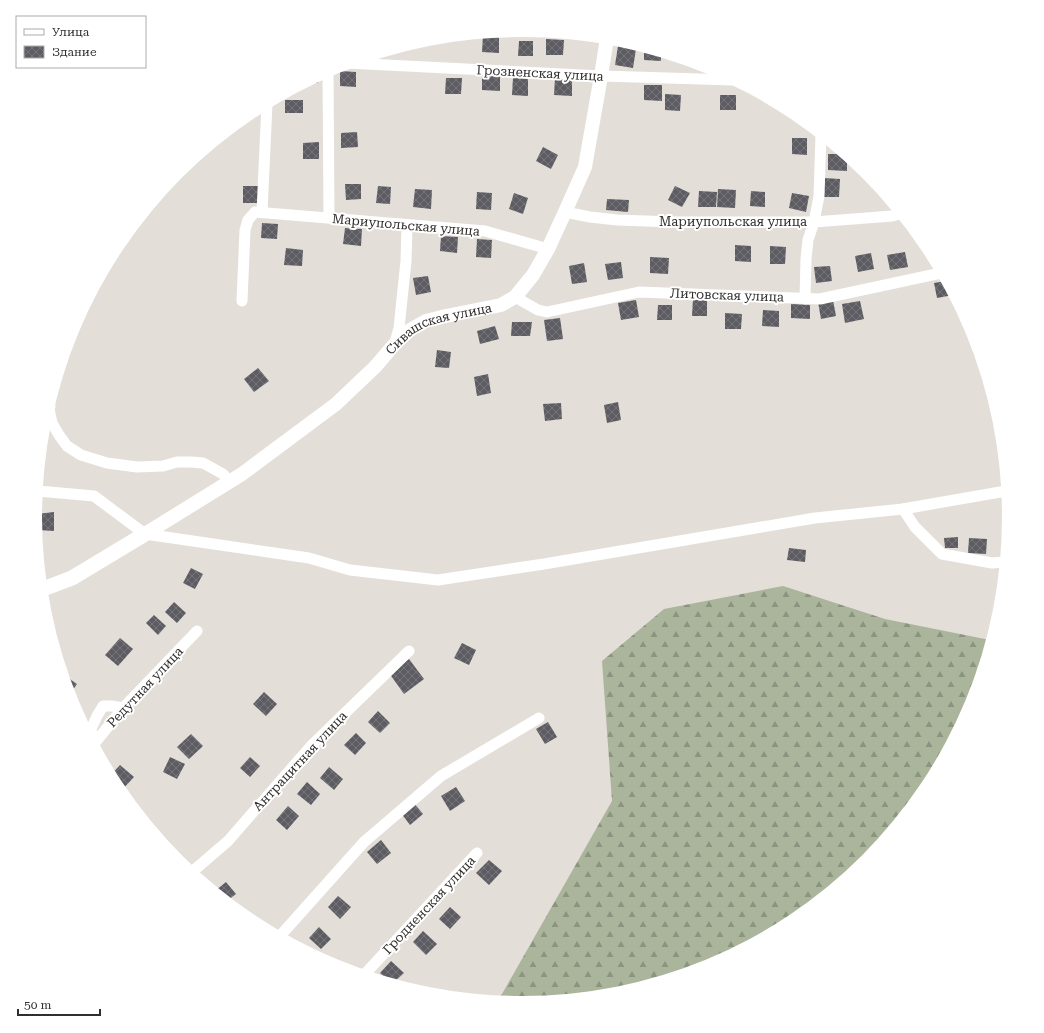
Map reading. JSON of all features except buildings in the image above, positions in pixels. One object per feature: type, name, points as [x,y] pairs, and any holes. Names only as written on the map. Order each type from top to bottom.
[{"type":"main road","points":[[48,587],[72,578],[145,534]]},
{"type":"street","name":"Сивашская улица","points":[[145,534],[242,474],[336,404],[375,367],[393,346],[410,330],[426,321],[501,305],[515,297],[533,275],[548,249],[585,167],[606,44]]},
{"type":"street","name":"Грозненская улица","points":[[361,65],[601,76],[720,80]]},
{"type":"street","points":[[328,78],[329,218]]},
{"type":"street","points":[[242,301],[246,230],[248,220],[255,212],[262,212],[267,111]]},
{"type":"street","points":[[805,299],[808,240],[814,222],[819,196],[821,142]]},
{"type":"street","name":"Мариупольская улица","points":[[262,212],[485,231],[548,249]]},
{"type":"street","name":"Мариупольская улица","points":[[565,212],[590,218],[674,222],[814,222],[895,215]]},
{"type":"street","points":[[393,346],[399,328],[406,261],[407,225]]},
{"type":"street","name":"Литовская улица","points":[[515,297],[538,310],[547,312],[639,292],[820,299],[935,274]]},
{"type":"street","points":[[52,424],[58,435],[67,446],[81,455],[107,464],[137,467],[163,466],[177,462],[203,463],[223,474],[229,482]]},
{"type":"street","points":[[44,491],[94,496],[145,534],[309,558],[350,570],[438,580],[544,564],[815,518],[903,509],[1000,492]]},
{"type":"street","points":[[903,509],[915,528],[942,554],[992,563],[999,562]]},
{"type":"street","name":"Редутная улица","points":[[97,739],[123,708],[197,631]]},
{"type":"street","name":"Антрацитная улица","points":[[196,868],[228,841],[311,746],[409,651]]},
{"type":"street","points":[[92,728],[103,706],[123,708]]},
{"type":"street","points":[[283,933],[364,842],[441,776],[539,718]]},
{"type":"street","name":"Гродненская улица","points":[[368,971],[477,852]]},
{"type":"green space","points":[[783,586],[885,619],[985,639],[976,671],[965,700],[952,729],[921,783],[883,833],[861,856],[814,897],[762,932],[734,947],[676,971],[616,987],[585,992],[553,995],[501,995],[612,801],[602,661],[664,609]]}]
